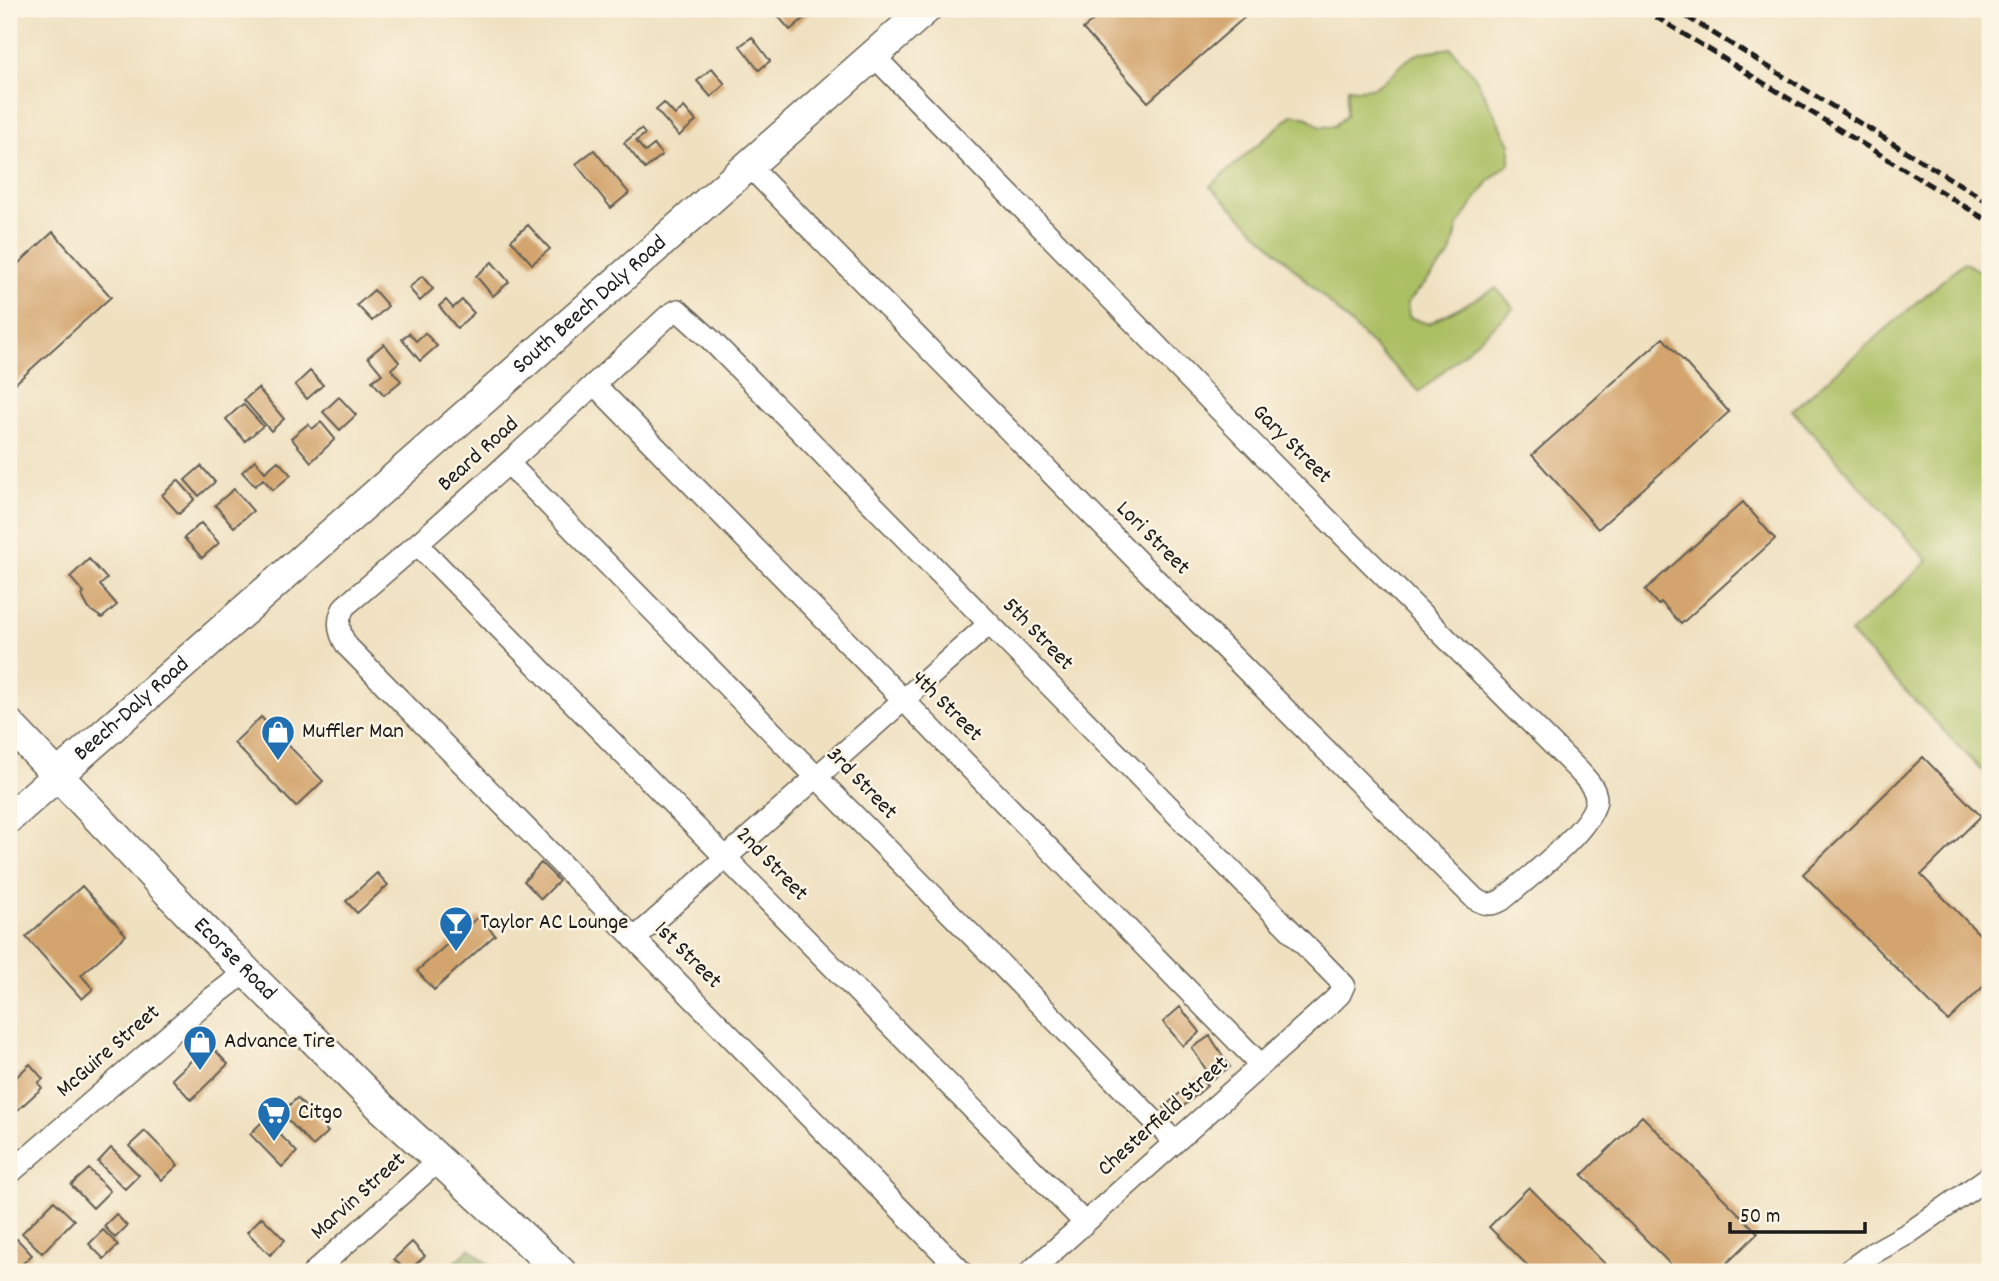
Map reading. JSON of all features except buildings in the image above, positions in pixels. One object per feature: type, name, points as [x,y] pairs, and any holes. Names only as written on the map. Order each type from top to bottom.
[{"type":"street","name":"South Beech Daly Road","points":[[255,601],[926,9]]},
{"type":"street","name":"Gary Street","points":[[874,55],[1592,787],[1596,799],[1587,820],[1567,843],[1530,876]]},
{"type":"street","name":"Lori Street","points":[[749,166],[1163,587],[1475,899],[1486,905],[1494,905],[1530,876]]},
{"type":"street","name":"Beard Road","points":[[346,646],[338,625],[339,615],[345,606],[418,545],[678,310]]},
{"type":"street","name":"5th Street","points":[[678,310],[710,339],[1344,985],[1333,1000]]},
{"type":"street","name":"4th Street","points":[[594,384],[1261,1065]]},
{"type":"street","name":"3rd Street","points":[[509,464],[1175,1142]]},
{"type":"street","name":"2nd Street","points":[[418,545],[1085,1223]]},
{"type":"street","name":"Beech-Daly Road","points":[[9,817],[255,601]]},
{"type":"street","points":[[634,939],[989,624]]},
{"type":"street","name":"1st Street","points":[[346,646],[962,1272]]},
{"type":"street","name":"Ecorse Road","points":[[9,724],[246,972],[382,1108],[561,1272]]},
{"type":"street","name":"McGuire Street","points":[[9,1174],[198,1010],[246,972]]},
{"type":"street","name":"Chesterfield Street","points":[[1030,1272],[1333,1000]]},
{"type":"street","name":"Marvin Street","points":[[314,1272],[439,1160]]},
{"type":"street","points":[[1847,1272],[1873,1253],[1987,1184]]},
{"type":"green space","points":[[1451,48],[1474,75],[1510,144],[1510,163],[1490,180],[1458,226],[1451,254],[1407,303],[1409,317],[1428,324],[1496,288],[1514,308],[1420,392],[1210,186],[1293,114],[1308,118],[1321,127],[1334,126],[1346,116],[1348,88],[1370,88],[1378,85],[1413,56]]},
{"type":"green space","points":[[1964,262],[1990,278],[1990,779],[1850,633],[1928,561],[1792,410]]},
{"type":"green space","points":[[470,1248],[496,1272],[445,1272]]},
{"type":"railway","points":[[1643,9],[1990,222]]},
{"type":"railway","points":[[1674,9],[1990,203]]},
{"type":"place","name":"Muffler Man","points":[[278,762]]},
{"type":"place","name":"Taylor AC Lounge","points":[[456,953]]},
{"type":"place","name":"Advance Tire","points":[[200,1072]]},
{"type":"place","name":"Citgo","points":[[274,1143]]}]
